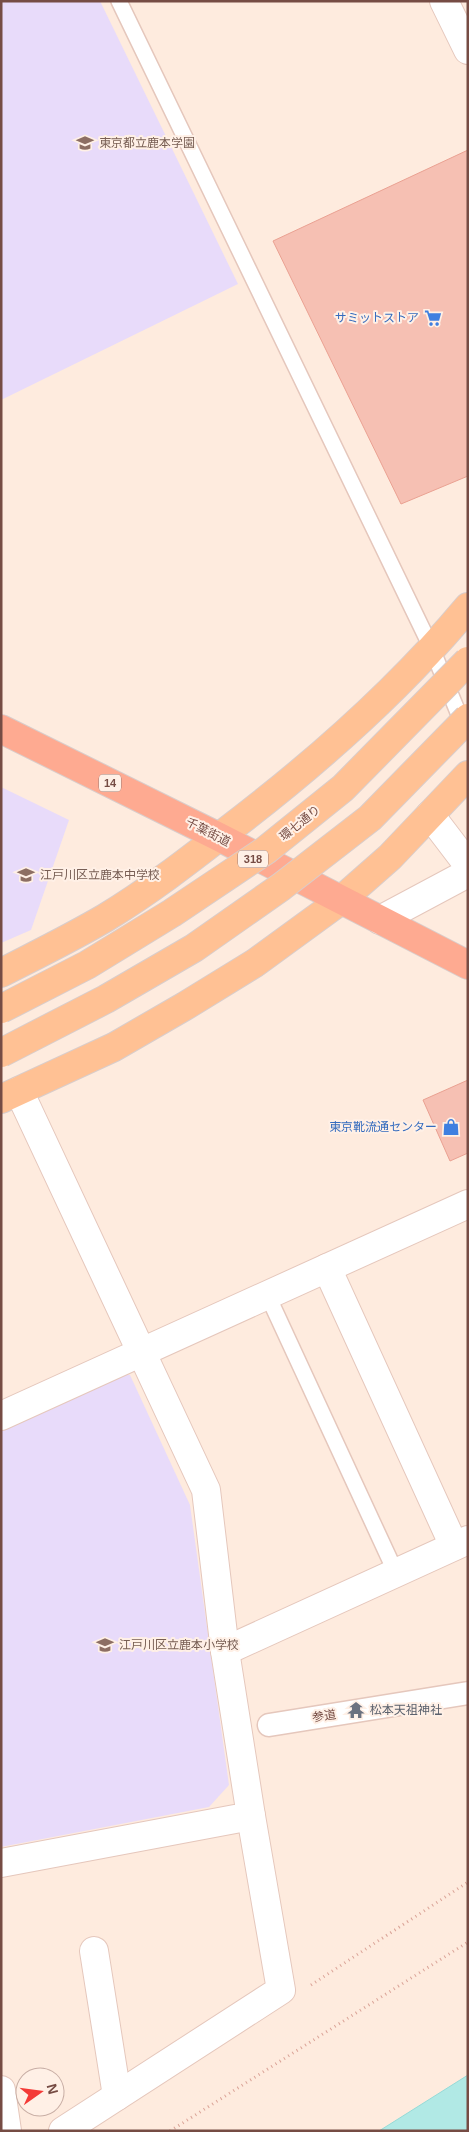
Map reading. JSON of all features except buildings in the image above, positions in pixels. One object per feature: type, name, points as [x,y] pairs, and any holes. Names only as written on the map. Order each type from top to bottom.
[{"type":"highway","name":"千葉街道","points":[[1,729],[219,837],[340,901],[468,965]]},
{"type":"main road","points":[[1,973],[105,918],[158,883],[288,784],[338,740],[432,649],[468,607]]},
{"type":"main road","name":"環七通り","points":[[1,1009],[87,965],[172,914],[266,850],[343,788],[468,661]]},
{"type":"main road","points":[[1,1053],[106,999],[194,948],[281,887],[370,818],[468,718]]},
{"type":"main road","points":[[10,1095],[114,1047],[186,1006],[255,962],[340,901],[390,857],[468,775]]},
{"type":"street","points":[[444,1],[466,43]]},
{"type":"street","points":[[430,815],[462,857],[468,860]]},
{"type":"street","points":[[380,920],[468,873]]},
{"type":"street","points":[[10,1095],[141,1354],[206,1490],[225,1651],[281,1990],[63,2131]]},
{"type":"street","points":[[1,1416],[468,1204]]},
{"type":"street","points":[[225,1651],[461,1543],[327,1268]]},
{"type":"street","name":"参道","points":[[269,1725],[468,1693]]},
{"type":"street","points":[[1,1863],[251,1816]]},
{"type":"street","points":[[94,1951],[117,2096]]},
{"type":"street","points":[[1,2090],[7,2131]]},
{"type":"lane","points":[[118,1],[432,649],[468,736]]},
{"type":"lane","points":[[268,1296],[396,1573]]},
{"type":"path","points":[[281,1990],[299,1993],[468,1882]]},
{"type":"path","points":[[170,2131],[468,1942]]},
{"type":"shaded area","name":"東京都立鹿本学園","points":[[1,1],[100,1],[238,284],[1,400]]},
{"type":"shaded area","name":"江戸川区立鹿本中学校","points":[[1,787],[69,820],[31,930],[1,943]]},
{"type":"shaded area","name":"江戸川区立鹿本小学校","points":[[121,1375],[130,1375],[190,1505],[229,1785],[209,1807],[1,1847],[1,1429]]},
{"type":"water","points":[[468,2075],[468,2131],[379,2131]]},
{"type":"place","name":"東京都立鹿本学園","points":[[85,143]]},
{"type":"place","name":"サミットストア","points":[[433,318]]},
{"type":"place","name":"江戸川区立鹿本中学校","points":[[26,875]]},
{"type":"place","name":"東京靴流通センター","points":[[451,1127]]},
{"type":"place","name":"江戸川区立鹿本小学校","points":[[105,1645]]},
{"type":"place","name":"松本天祖神社","points":[[356,1710]]}]
